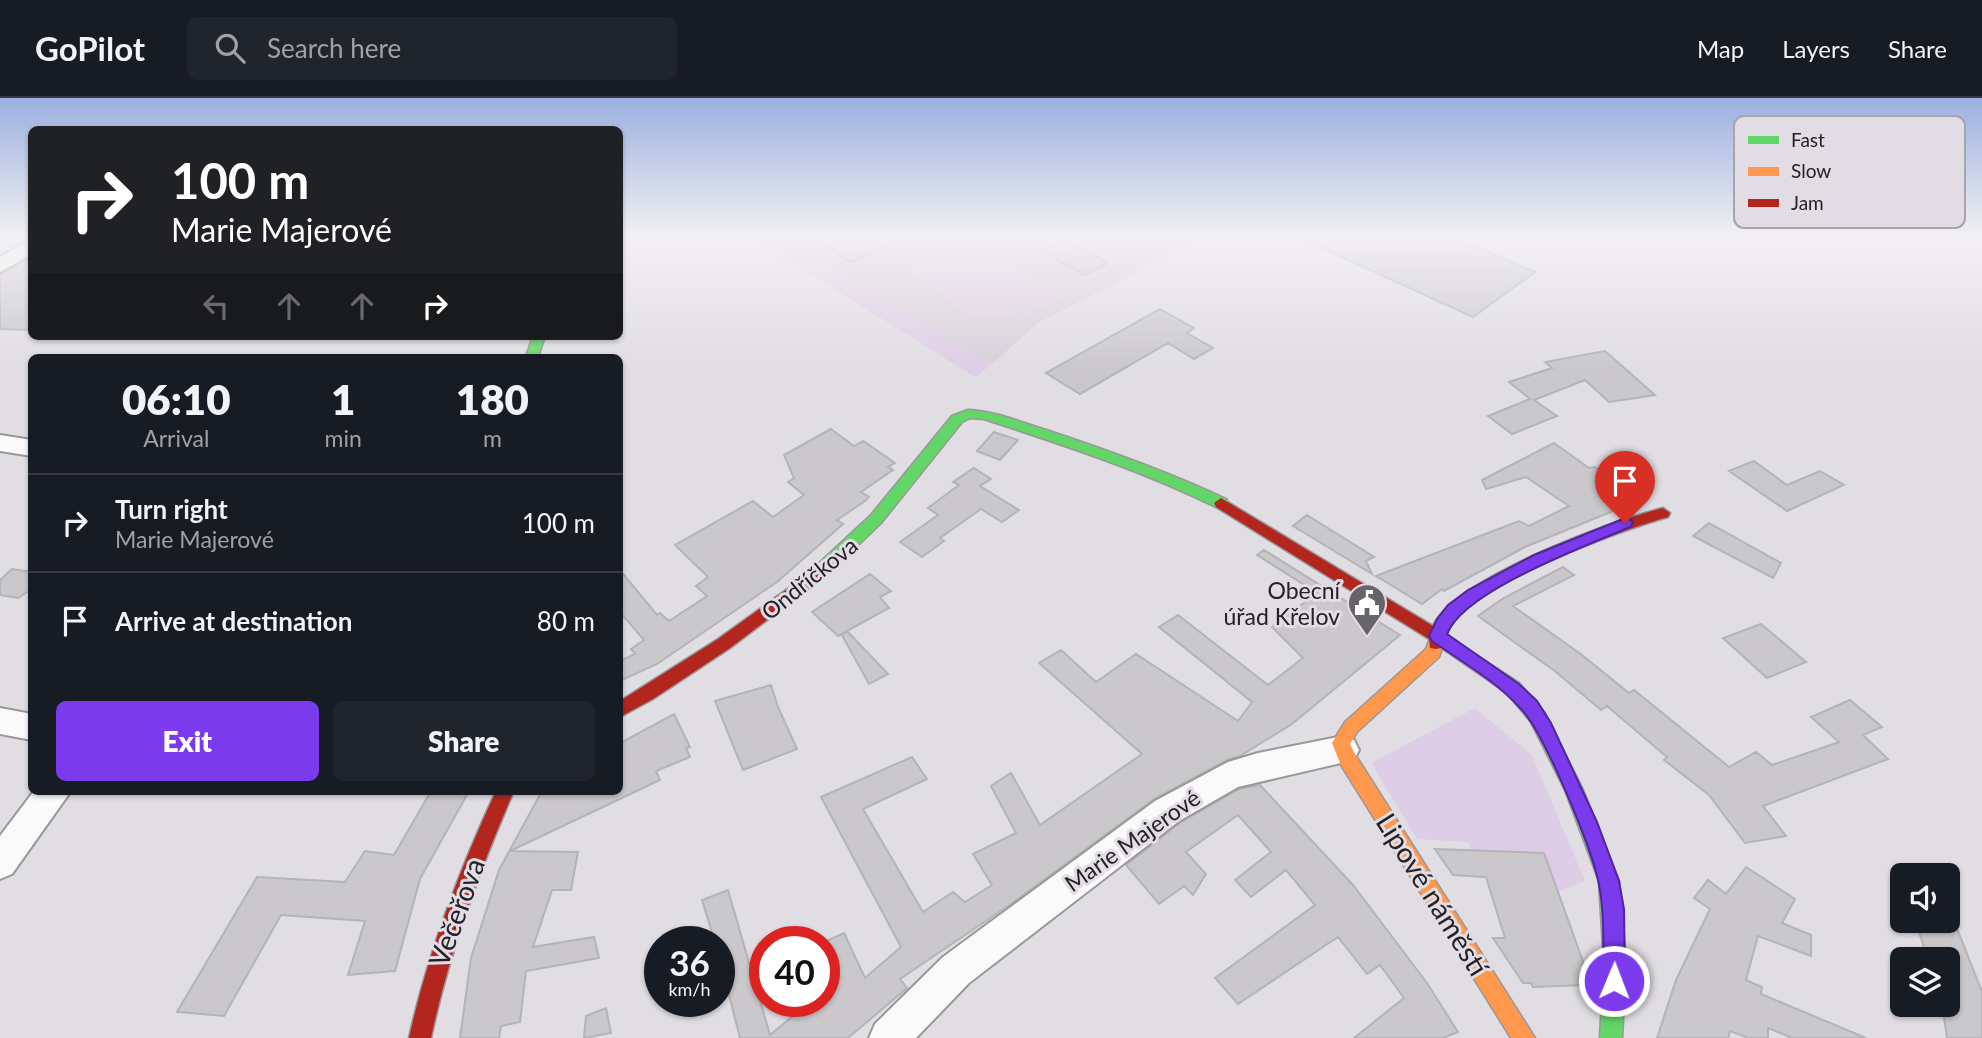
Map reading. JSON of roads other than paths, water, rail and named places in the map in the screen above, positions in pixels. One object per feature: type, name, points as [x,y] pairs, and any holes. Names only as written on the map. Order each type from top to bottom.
[{"type":"street","name":"Ondříčkova","points":[[623,708],[694,665],[816,576],[865,532],[957,419],[968,414],[985,415],[1140,466],[1194,488],[1438,636]]},
{"type":"street","points":[[0,443],[28,446]]},
{"type":"street","points":[[1343,750],[1341,743],[1345,735],[1427,659],[1433,652],[1443,624],[1453,610],[1474,594],[1565,548],[1625,523],[1663,513]]},
{"type":"street","points":[[1438,636],[1513,688],[1530,706],[1545,728],[1578,801],[1609,881],[1613,909],[1615,963],[1611,1038]]},
{"type":"street","points":[[0,722],[28,726]]},
{"type":"street","name":"Marie Majerové","points":[[889,1038],[956,970],[1167,811],[1228,776],[1258,767],[1343,750]]},
{"type":"street","name":"Lipové náměstí","points":[[1343,750],[1524,1038]]},
{"type":"street","points":[[0,863],[51,795]]},
{"type":"street","name":"Večeřova","points":[[421,1038],[432,979],[452,912],[503,795]]},
{"type":"place","name":"Obecní úřad Křelov","points":[[1367,637]]}]
